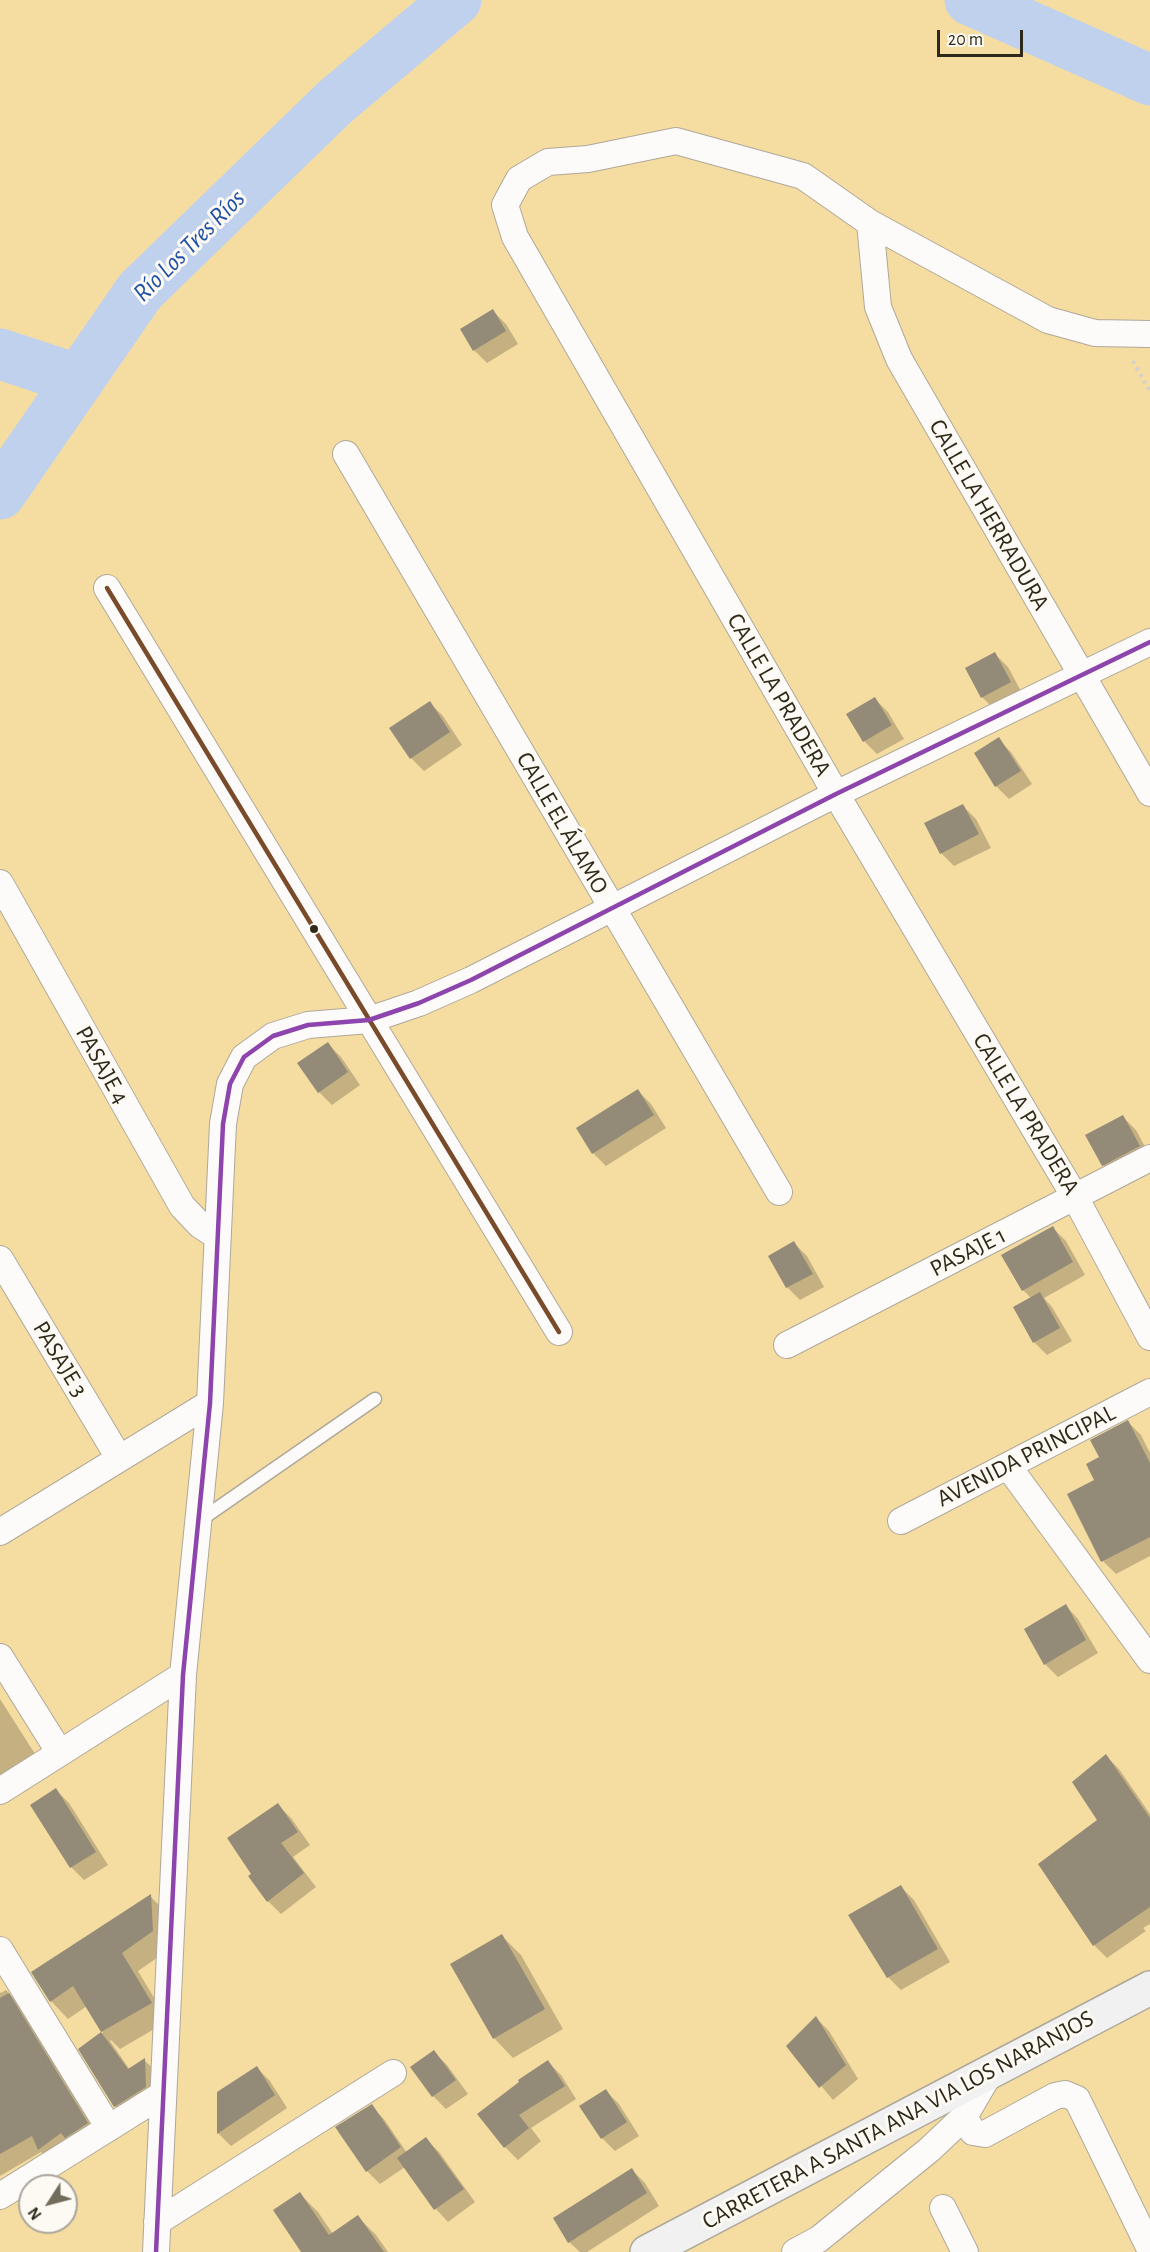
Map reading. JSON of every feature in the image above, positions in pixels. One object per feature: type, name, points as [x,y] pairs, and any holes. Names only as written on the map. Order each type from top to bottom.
[{"type":"main road","name":"CARRETERA A SANTA ANA VIA LOS NARANJOS","points":[[647,2252],[1150,1988]]},
{"type":"street","name":"CALLE LA PRADERA","points":[[870,223],[803,176],[676,141],[588,159],[548,162],[519,178],[505,205],[515,237],[836,794],[1075,1197],[1150,1337]]},
{"type":"street","points":[[870,223],[1048,320],[1095,333],[1150,334]]},
{"type":"street","name":"CALLE LA HERRADURA","points":[[870,223],[878,307],[899,359],[1150,794]]},
{"type":"street","name":"CALLE EL ÁLAMO","points":[[346,454],[779,1192]]},
{"type":"street","points":[[107,588],[559,1332]]},
{"type":"street","points":[[156,2252],[183,1675],[210,1402],[223,1124],[230,1084],[244,1057],[273,1036],[308,1025],[369,1020],[419,1003],[471,980],[836,794],[1150,642]]},
{"type":"street","name":"PASAJE 4","points":[[0,883],[182,1206],[200,1225],[216,1236]]},
{"type":"street","name":"PASAJE 1","points":[[787,1345],[1150,1158]]},
{"type":"street","name":"PASAJE 3","points":[[0,1259],[119,1458]]},
{"type":"street","name":"AVENIDA PRINCIPAL","points":[[901,1521],[1150,1392]]},
{"type":"street","points":[[0,1532],[210,1402]]},
{"type":"street","points":[[1008,1466],[1150,1660]]},
{"type":"street","points":[[0,1657],[60,1753]]},
{"type":"street","points":[[0,1791],[183,1675]]},
{"type":"street","points":[[0,1950],[109,2128]]},
{"type":"street","points":[[795,2252],[819,2239],[929,2151],[964,2117],[991,2071]]},
{"type":"street","points":[[157,2222],[393,2073]]},
{"type":"street","points":[[0,2196],[163,2094]]},
{"type":"street","points":[[964,2117],[973,2132],[985,2134],[1055,2096],[1065,2094],[1077,2099],[1150,2249]]},
{"type":"street","points":[[943,2208],[965,2252]]},
{"type":"lane","points":[[198,1522],[375,1399]]},
{"type":"shaded area","points":[[0,0],[1150,0],[1150,2252],[0,2252]]},
{"type":"building","points":[[493,309],[506,331],[473,351],[460,329]]},
{"type":"building","points":[[995,652],[1011,682],[981,698],[965,668]]},
{"type":"building","points":[[875,697],[892,725],[863,742],[846,714]]},
{"type":"building","points":[[430,701],[450,732],[410,759],[389,728]]},
{"type":"building","points":[[999,737],[1021,771],[995,787],[974,753]]},
{"type":"building","points":[[963,804],[979,834],[940,854],[924,823]]},
{"type":"building","points":[[328,1042],[348,1072],[318,1093],[297,1063]]},
{"type":"building","points":[[638,1089],[654,1115],[592,1154],[576,1128]]},
{"type":"building","points":[[1123,1115],[1140,1146],[1102,1166],[1085,1135]]},
{"type":"building","points":[[1053,1226],[1073,1262],[1022,1291],[1001,1255]]},
{"type":"building","points":[[794,1241],[813,1274],[786,1288],[768,1256]]},
{"type":"building","points":[[1040,1292],[1060,1328],[1033,1343],[1013,1307]]},
{"type":"building","points":[[1128,1420],[1150,1463],[1150,1537],[1101,1562],[1067,1494],[1094,1480],[1086,1464],[1099,1457],[1090,1440]]},
{"type":"building","points":[[1066,1604],[1086,1640],[1044,1665],[1024,1629]]},
{"type":"building","points":[[1106,1754],[1150,1818],[1150,1907],[1093,1946],[1038,1864],[1097,1820],[1072,1782]]},
{"type":"building","points":[[56,1788],[96,1852],[70,1868],[30,1805]]},
{"type":"building","points":[[278,1803],[298,1832],[281,1843],[304,1873],[267,1902],[248,1876],[251,1874],[227,1838]]},
{"type":"building","points":[[901,1885],[938,1949],[887,1978],[848,1915]]},
{"type":"building","points":[[151,1894],[153,1931],[122,1953],[152,2003],[101,2032],[73,1986],[50,2002],[31,1972]]},
{"type":"building","points":[[502,1934],[545,2009],[493,2039],[450,1964]]},
{"type":"building","points":[[9,1993],[88,2123],[65,2138],[61,2133],[38,2150],[32,2136],[0,2154],[0,1998]]},
{"type":"building","points":[[816,2016],[846,2065],[819,2088],[786,2046]]},
{"type":"building","points":[[101,2032],[128,2069],[145,2058],[146,2087],[114,2107],[78,2049]]},
{"type":"building","points":[[434,2050],[456,2080],[432,2097],[410,2067]]},
{"type":"building","points":[[548,2060],[565,2086],[519,2115],[529,2128],[504,2148],[477,2114],[519,2082],[518,2080]]},
{"type":"building","points":[[257,2066],[275,2095],[217,2134],[217,2092]]},
{"type":"building","points":[[606,2089],[627,2122],[601,2139],[579,2106]]},
{"type":"building","points":[[372,2104],[401,2147],[366,2172],[335,2127]]},
{"type":"building","points":[[426,2137],[464,2189],[434,2210],[397,2158]]},
{"type":"building","points":[[632,2168],[647,2193],[568,2243],[553,2218]]},
{"type":"building","points":[[300,2192],[329,2235],[358,2215],[384,2252],[301,2252],[273,2210]]},
{"type":"waterway","name":"Río Los Tres Ríos","points":[[0,494],[140,291],[335,102],[456,0]]},
{"type":"waterway","points":[[970,0],[1150,80]]},
{"type":"waterway","points":[[0,354],[79,380]]},
{"type":"transit line","points":[[107,588],[559,1332]]},
{"type":"transit line","points":[[156,2252],[183,1675],[210,1403],[223,1124],[230,1084],[244,1057],[273,1036],[308,1025],[369,1020],[419,1003],[471,980],[836,794],[1150,642]]}]
